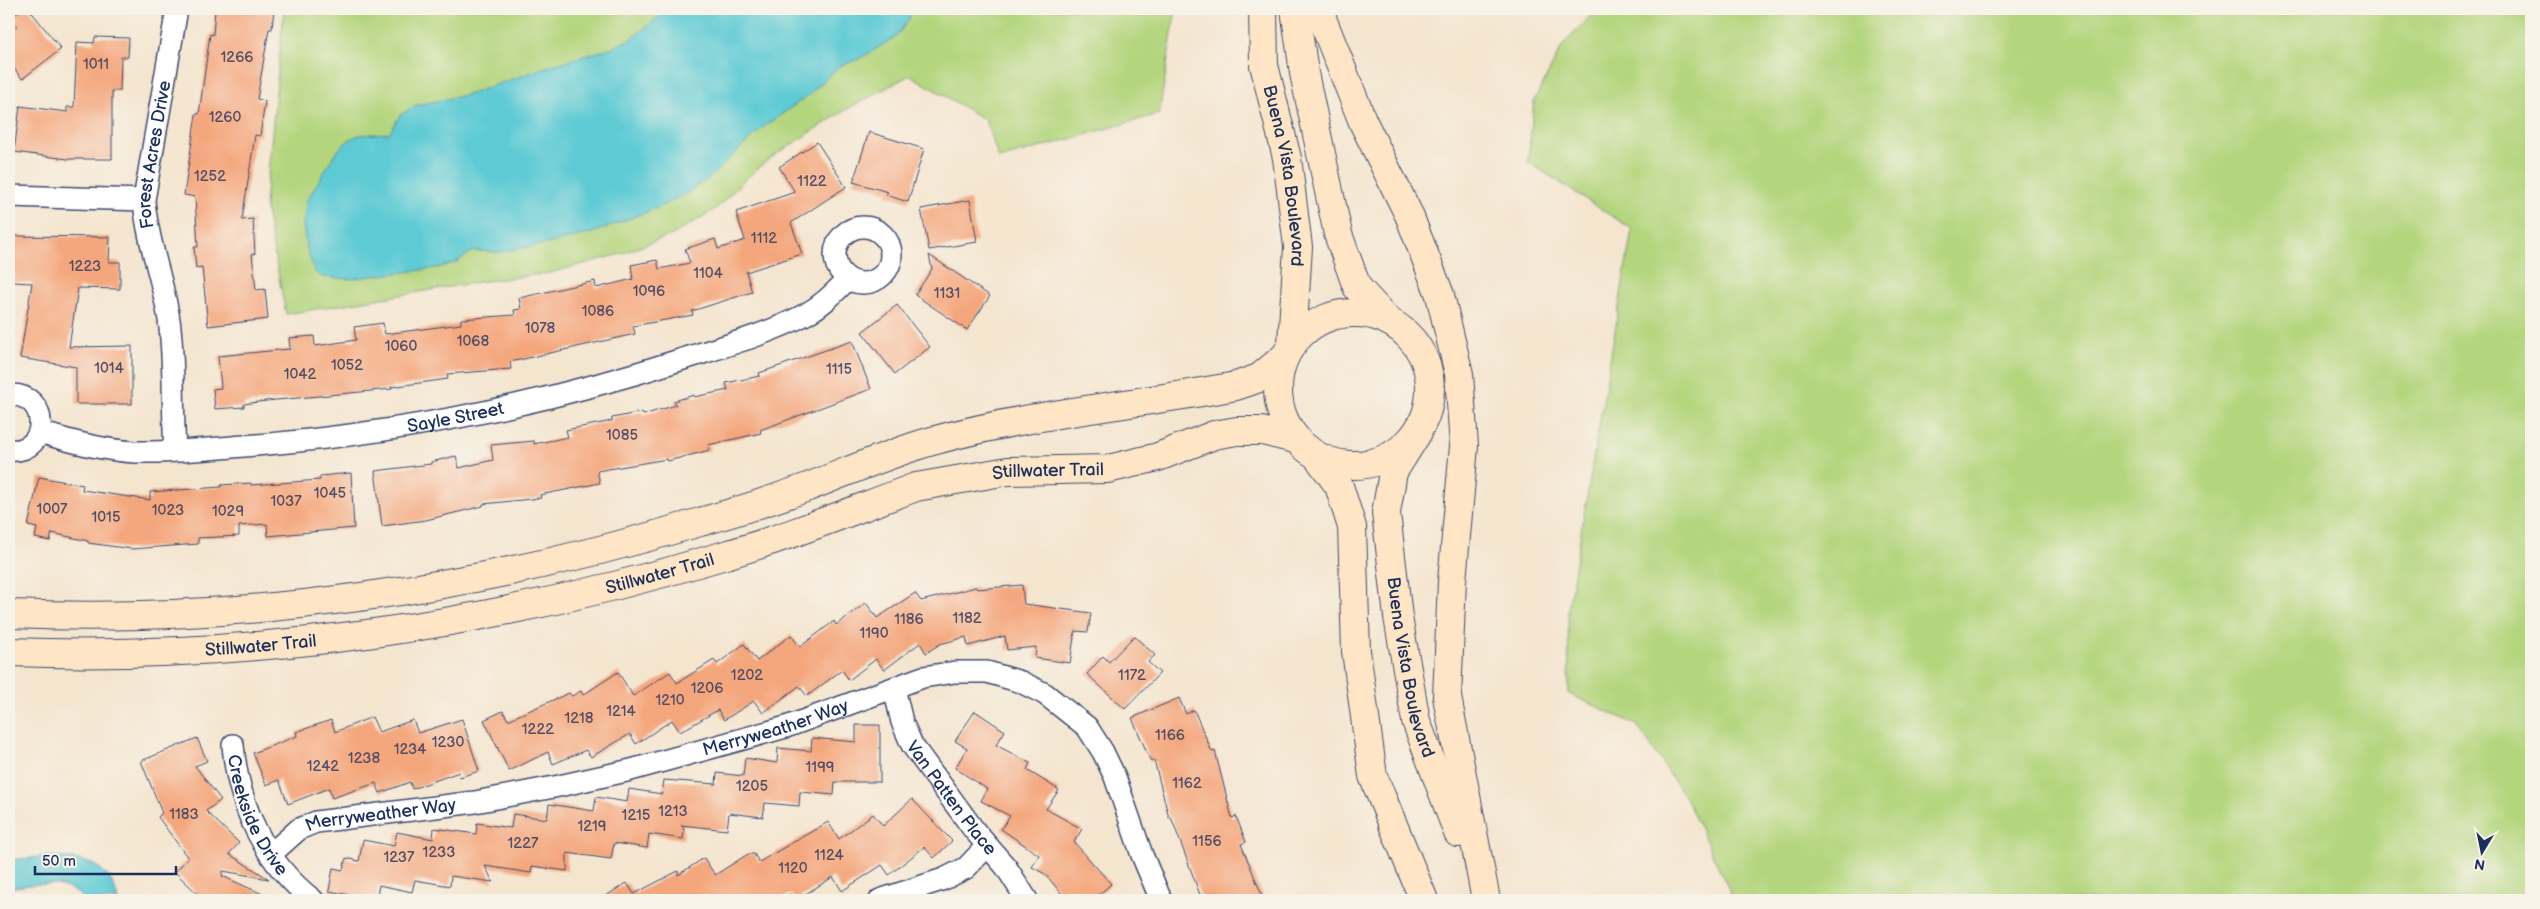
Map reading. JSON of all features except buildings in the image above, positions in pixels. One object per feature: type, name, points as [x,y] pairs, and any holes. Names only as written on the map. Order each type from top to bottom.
[{"type":"main road","name":"Buena Vista Boulevard","points":[[1263,9],[1264,65],[1287,158],[1298,247],[1287,350],[1278,374],[1277,396],[1282,418],[1295,439],[1317,456],[1339,486],[1352,527],[1356,651],[1373,776],[1424,900]]},
{"type":"main road","name":"Buena Vista Boulevard","points":[[1296,9],[1304,72],[1338,234],[1357,287],[1389,322]]},
{"type":"main road","points":[[1321,9],[1323,21],[1363,122],[1409,215],[1436,286],[1459,374],[1464,446],[1452,581],[1447,697],[1485,900]]},
{"type":"main road","name":"Buena Vista Boulevard","points":[[1287,350],[1308,326],[1330,316],[1353,312],[1377,316],[1398,326],[1415,343],[1426,363],[1431,387],[1428,410],[1418,432],[1394,472],[1386,513],[1398,616],[1416,721],[1485,900]]},
{"type":"main road","points":[[9,614],[102,616],[239,610],[375,595],[506,572],[637,541],[702,522],[806,488],[931,442],[1042,416],[1236,386],[1259,378],[1287,350]]},
{"type":"main road","name":"Stillwater Trail","points":[[9,652],[112,653],[258,647],[468,618],[555,601],[724,556],[916,487],[948,480],[1008,471],[1108,469],[1158,457],[1214,435],[1237,431],[1262,431],[1295,439]]},
{"type":"main road","name":"Buena Vista Boulevard","points":[[1317,456],[1339,464],[1361,465],[1383,460],[1402,448],[1418,432]]},
{"type":"street","name":"Forest Acres Drive","points":[[175,450],[169,323],[165,293],[146,223],[144,200],[177,9]]},
{"type":"street","points":[[9,196],[144,200]]},
{"type":"street","name":"Sayle Street","points":[[40,432],[72,443],[136,452],[281,443],[377,431],[481,413],[562,394],[706,351],[798,318],[825,302],[848,279]]},
{"type":"street","points":[[9,395],[22,396],[32,402],[38,410],[41,421],[40,432],[34,442],[25,448],[9,450]]},
{"type":"street","name":"Merryweather Way","points":[[271,854],[299,829],[316,822],[475,802],[622,772],[786,727],[923,677],[955,672],[987,672],[1021,682],[1045,694],[1087,727],[1103,752],[1161,900]]},
{"type":"street","name":"Van Patten Place","points":[[894,688],[902,722],[912,746],[1006,867],[1027,900]]},
{"type":"street","name":"Creekside Drive","points":[[233,744],[235,773],[242,800],[254,828],[271,854],[298,888],[313,900]]},
{"type":"street","points":[[880,900],[944,879],[966,868],[988,846]]},
{"type":"green space","points":[[284,9],[1176,9],[1159,114],[999,159],[985,120],[910,75],[844,111],[772,157],[743,181],[717,208],[674,234],[621,254],[550,273],[479,282],[286,314],[265,205]]},
{"type":"green space","points":[[1597,9],[2531,9],[2531,900],[1734,900],[1686,799],[1637,725],[1569,694],[1568,610],[1632,229],[1528,162],[1534,101],[1563,45]]},
{"type":"water","points":[[669,9],[911,9],[909,19],[896,37],[859,59],[839,66],[809,95],[762,128],[708,179],[684,195],[657,208],[592,233],[546,244],[499,252],[473,251],[455,263],[437,268],[349,279],[322,277],[315,272],[306,247],[303,224],[306,202],[336,152],[350,139],[359,135],[389,133],[401,114],[417,105],[470,94],[543,68],[611,48],[631,39]]},
{"type":"water","points":[[49,856],[84,861],[102,870],[114,887],[118,900],[85,900],[68,888],[50,884],[9,888],[9,860]]}]
